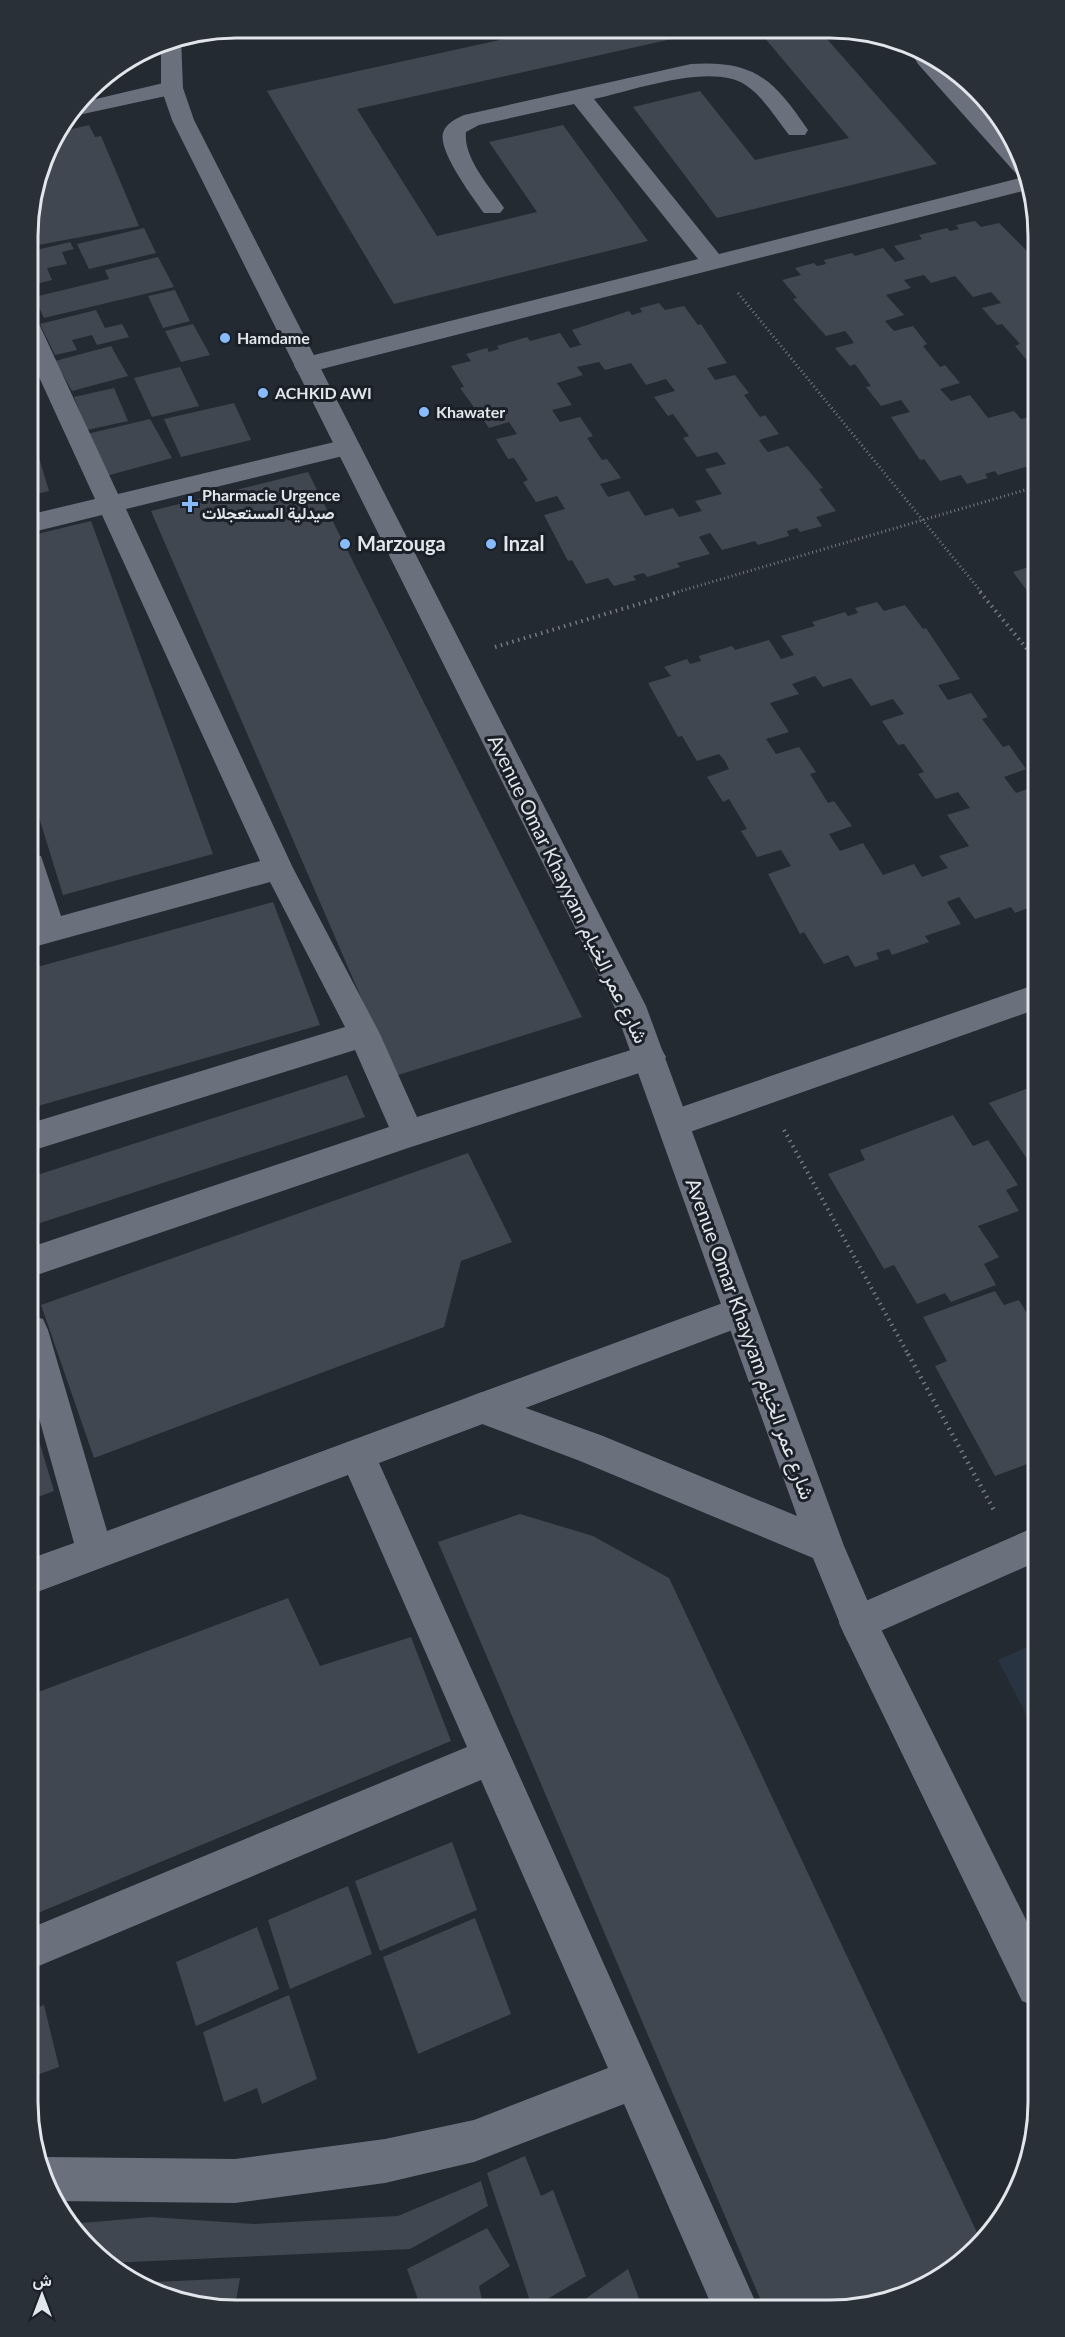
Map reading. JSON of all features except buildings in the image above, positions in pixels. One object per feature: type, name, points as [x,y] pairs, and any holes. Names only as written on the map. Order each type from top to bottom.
[{"type":"street","name":"Avenue Omar Khayyam شارع عمر الخيام","points":[[173,48],[172,88],[183,120],[630,1006],[826,1546],[858,1623],[1027,1966]]},
{"type":"street","points":[[933,67],[1008,151]]},
{"type":"street","points":[[492,208],[458,152],[453,139],[454,131],[472,120],[691,71],[725,68],[755,79],[797,130]]},
{"type":"street","points":[[83,109],[172,88]]},
{"type":"street","points":[[580,97],[713,262]]},
{"type":"street","points":[[306,365],[1021,184]]},
{"type":"street","points":[[38,348],[278,868],[364,1034],[408,1134]]},
{"type":"street","points":[[38,522],[348,447]]},
{"type":"street","points":[[40,933],[278,868]]},
{"type":"street","points":[[673,1124],[1028,999]]},
{"type":"street","points":[[38,1135],[364,1034]]},
{"type":"street","points":[[38,1260],[408,1134],[650,1057]]},
{"type":"street","points":[[38,1574],[740,1312]]},
{"type":"street","points":[[38,1354],[95,1553]]},
{"type":"street","points":[[482,1408],[590,1448],[826,1546]]},
{"type":"street","points":[[357,1455],[732,2300]]},
{"type":"street","points":[[858,1623],[1026,1548]]},
{"type":"street","points":[[38,1946],[491,1756]]},
{"type":"street","points":[[54,2179],[235,2181],[385,2161],[474,2141],[635,2079]]},
{"type":"path","points":[[713,262],[1028,650]]},
{"type":"path","points":[[454,659],[923,518],[1028,489]]},
{"type":"path","points":[[763,1092],[1026,1548]]},
{"type":"shaded area","points":[[1027,1647],[1027,1716],[998,1660]]},
{"type":"place","name":"Hamdame","points":[[225,338]]},
{"type":"place","name":"ACHKID AWI","points":[[263,393]]},
{"type":"place","name":"Khawater","points":[[424,412]]},
{"type":"place","name":"Pharmacie Urgence صيدلية المستعجلات","points":[[190,504]]},
{"type":"place","name":"Marzouga","points":[[345,544]]},
{"type":"place","name":"Inzal","points":[[491,544]]}]
